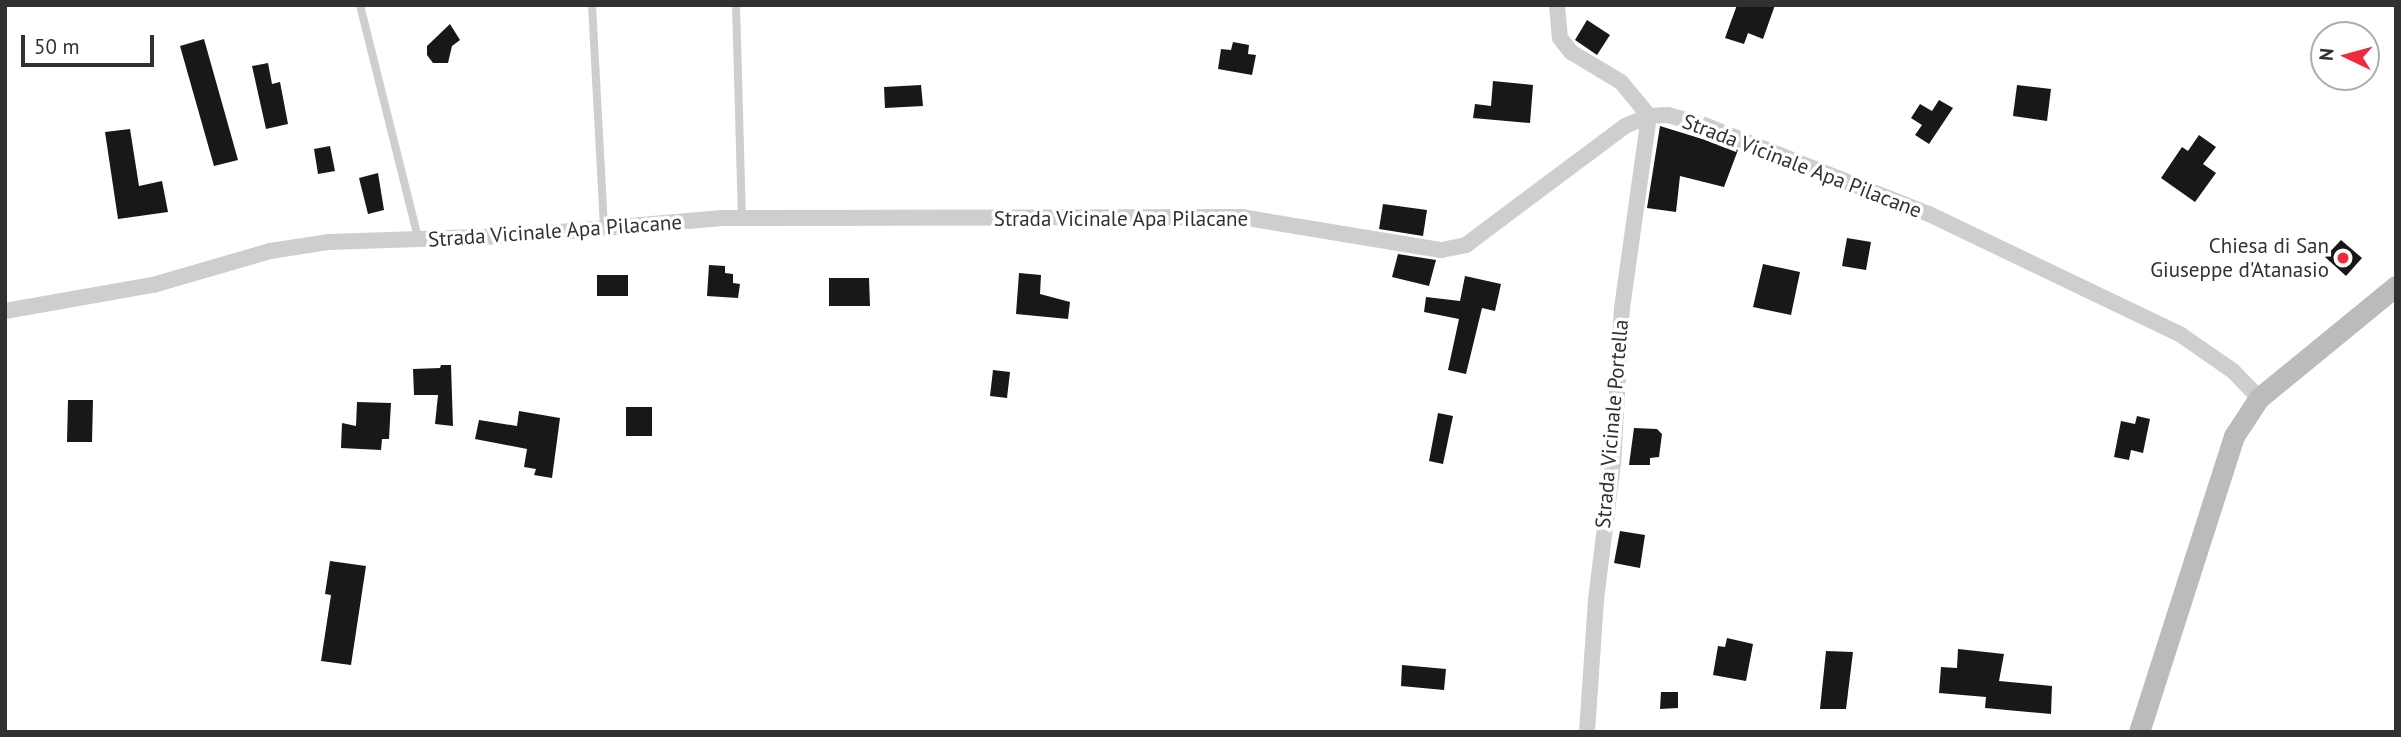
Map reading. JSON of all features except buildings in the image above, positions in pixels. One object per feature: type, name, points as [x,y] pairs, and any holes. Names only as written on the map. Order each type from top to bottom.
[{"type":"main road","points":[[2139,732],[2222,465],[2259,398],[2396,286]]},
{"type":"street","points":[[1557,5],[1560,38],[1570,52],[1621,82],[1649,117]]},
{"type":"street","name":"Strada Vicinale Apa Pilacane","points":[[5,312],[153,285],[270,251],[329,242],[419,241],[742,218],[1241,217],[1441,250],[1466,245],[1625,126],[1649,117],[1668,116],[1704,125],[1929,214],[2181,335],[2233,371],[2259,398]]},
{"type":"street","name":"Strada Vicinale Portella","points":[[1587,732],[1595,600],[1613,463],[1622,308],[1649,117]]},
{"type":"lane","points":[[360,5],[419,241]]},
{"type":"lane","points":[[592,5],[604,228]]},
{"type":"lane","points":[[736,5],[742,218]]},
{"type":"place","name":"Chiesa di San Giuseppe d'Atanasio","points":[[2343,258]]}]
